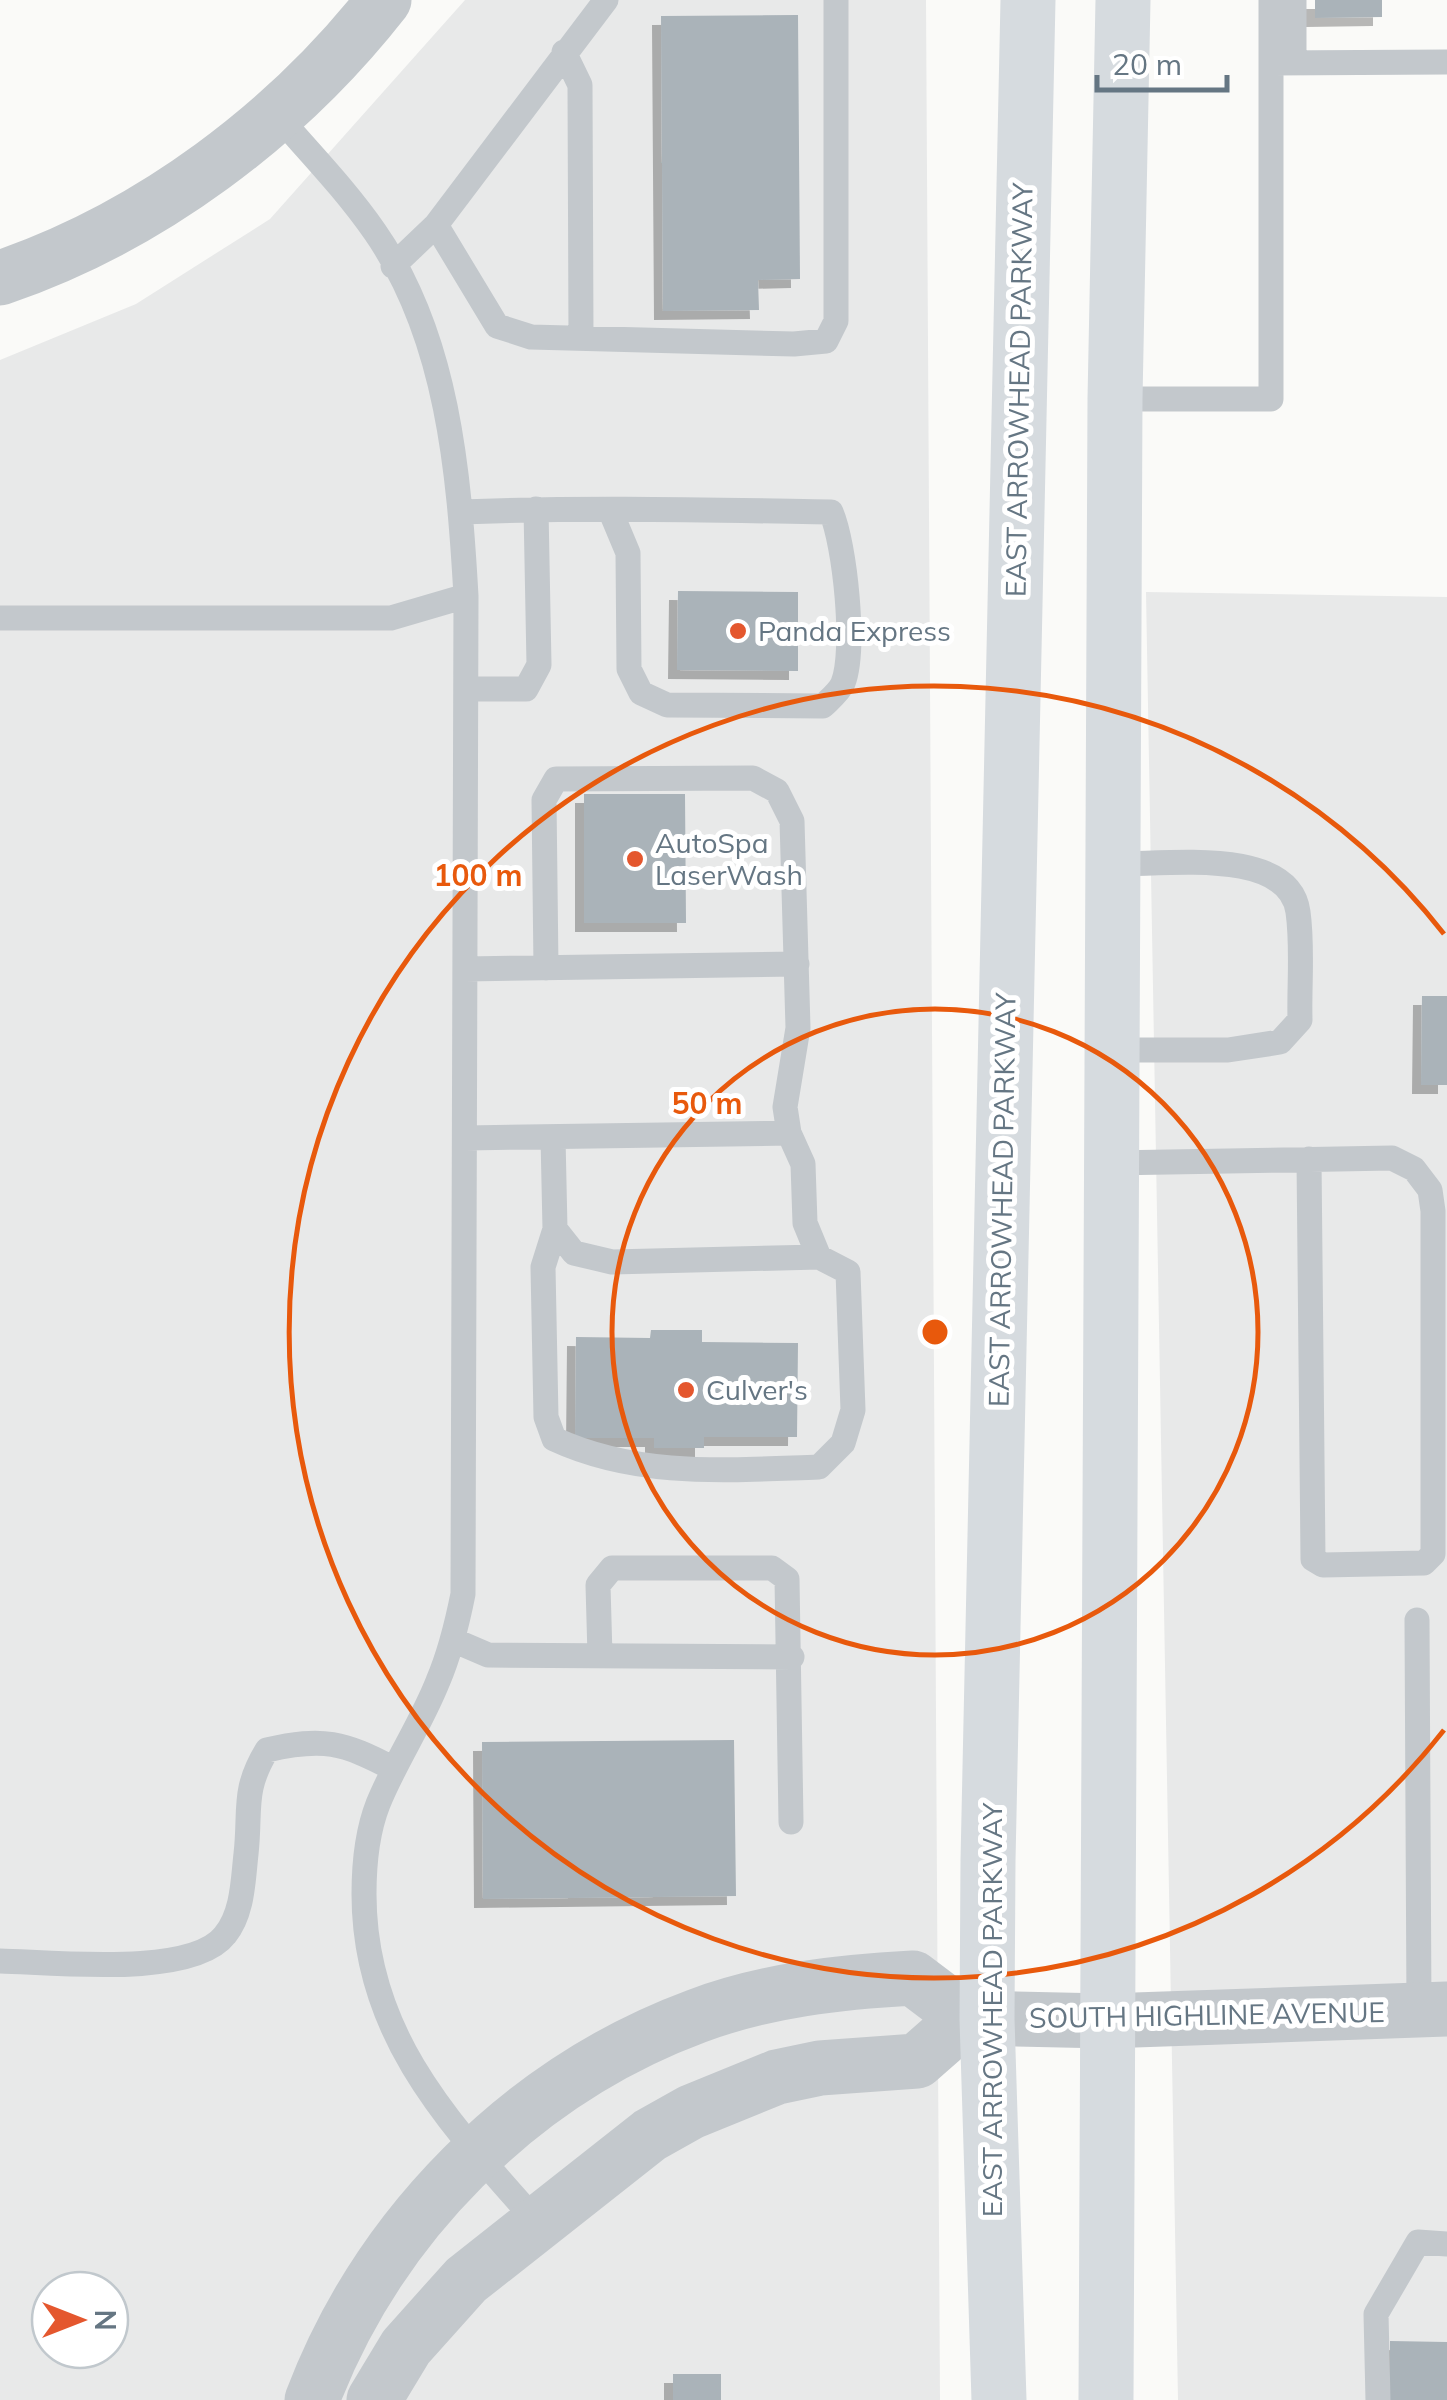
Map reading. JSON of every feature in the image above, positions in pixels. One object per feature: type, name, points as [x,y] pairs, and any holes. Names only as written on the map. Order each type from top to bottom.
[{"type":"main road","name":"EAST ARROWHEAD PARKWAY","points":[[998,2400],[976,2018],[1028,0]]},
{"type":"main road","points":[[1106,2400],[1114,400],[1123,0]]},
{"type":"street","points":[[0,278],[86,242],[147,208],[278,114],[384,0]]},
{"type":"street","points":[[312,2400],[330,2354],[364,2289],[405,2230],[476,2153],[531,2109],[641,2040],[754,1998],[812,1987],[913,1978],[976,2018],[916,2062],[820,2068],[777,2077],[691,2112],[650,2134],[536,2221],[438,2309],[406,2348],[374,2400]]},
{"type":"street","name":"SOUTH HIGHLINE AVENUE","points":[[976,2018],[1106,2021],[1433,2009]]},
{"type":"lane","points":[[393,266],[436,225],[606,0]]},
{"type":"lane","points":[[436,225],[497,326],[532,337],[794,344],[826,341],[836,321],[836,0]]},
{"type":"lane","points":[[1271,0],[1283,64]]},
{"type":"lane","points":[[1114,400],[1271,400],[1283,64],[1294,0]]},
{"type":"lane","points":[[564,52],[580,85],[581,338]]},
{"type":"lane","points":[[1283,64],[1447,62]]},
{"type":"lane","points":[[278,114],[376,234],[415,310],[443,399],[461,512],[466,596],[467,1513],[463,1594],[438,1682],[376,1808],[364,1878],[364,1912],[376,1990],[404,2056],[476,2153],[536,2221]]},
{"type":"lane","points":[[461,512],[536,509],[831,512],[843,538],[848,662],[843,686],[823,706],[667,705],[641,693],[629,669],[628,554],[610,510]]},
{"type":"lane","points":[[466,689],[526,689],[538,664],[536,509]]},
{"type":"lane","points":[[0,618],[391,618],[466,596]]},
{"type":"lane","points":[[546,968],[544,800],[556,779],[753,778],[777,791],[792,821],[797,964],[794,1073],[784,1106],[789,1133],[803,1164],[805,1223],[819,1257]]},
{"type":"lane","points":[[1112,1050],[1228,1050],[1280,1042],[1300,1020],[1298,910],[1288,885],[1264,870],[1251,868],[1114,864]]},
{"type":"lane","points":[[466,969],[797,964]]},
{"type":"lane","points":[[466,1138],[789,1133]]},
{"type":"lane","points":[[553,1137],[555,1229],[543,1267],[546,1417],[554,1440],[584,1454],[628,1464],[696,1472],[819,1466],[843,1442],[853,1410],[848,1272],[819,1257],[612,1262],[574,1253],[555,1229]]},
{"type":"lane","points":[[1110,1163],[1309,1159],[1392,1158],[1414,1169],[1430,1190],[1433,1554],[1424,1563],[1323,1565],[1312,1559],[1309,1159]]},
{"type":"lane","points":[[600,1656],[598,1584],[612,1568],[772,1568],[788,1579],[792,1657],[791,1822]]},
{"type":"lane","points":[[1417,1620],[1433,2009]]},
{"type":"lane","points":[[453,1640],[488,1655],[792,1657]]},
{"type":"lane","points":[[0,1961],[150,1963],[197,1954],[225,1936],[242,1898],[249,1780],[267,1750],[308,1741],[346,1744],[394,1769]]},
{"type":"lane","points":[[1378,2400],[1376,2314],[1418,2242],[1447,2244]]},
{"type":"shaded area","points":[[465,0],[926,0],[940,2400],[0,2400],[0,360],[136,304],[270,219]]},
{"type":"shaded area","points":[[1146,592],[1447,597],[1447,2400],[1178,2400]]},
{"type":"building","points":[[1315,0],[1382,0],[1382,17],[1315,18]]},
{"type":"building","points":[[798,15],[800,279],[758,280],[759,310],[663,311],[661,16]]},
{"type":"building","name":"Panda Express","points":[[678,591],[798,592],[798,671],[677,670]]},
{"type":"building","name":"AutoSpa LaserWash","points":[[584,794],[685,794],[686,923],[584,923]]},
{"type":"building","points":[[1422,996],[1447,996],[1447,1085],[1421,1085]]},
{"type":"building","name":"Culver's","points":[[651,1330],[702,1330],[702,1342],[798,1343],[797,1437],[704,1437],[704,1448],[654,1448],[654,1438],[575,1438],[576,1337],[650,1338]]},
{"type":"building","points":[[734,1740],[736,1896],[483,1899],[482,1742]]},
{"type":"building","points":[[1390,2341],[1447,2342],[1447,2400],[1390,2400]]},
{"type":"building","points":[[673,2374],[721,2374],[721,2400],[673,2400]]},
{"type":"place","name":"Panda Express","points":[[738,631]]},
{"type":"place","name":"AutoSpa LaserWash","points":[[635,859]]},
{"type":"place","name":"Culver's","points":[[686,1390]]}]
